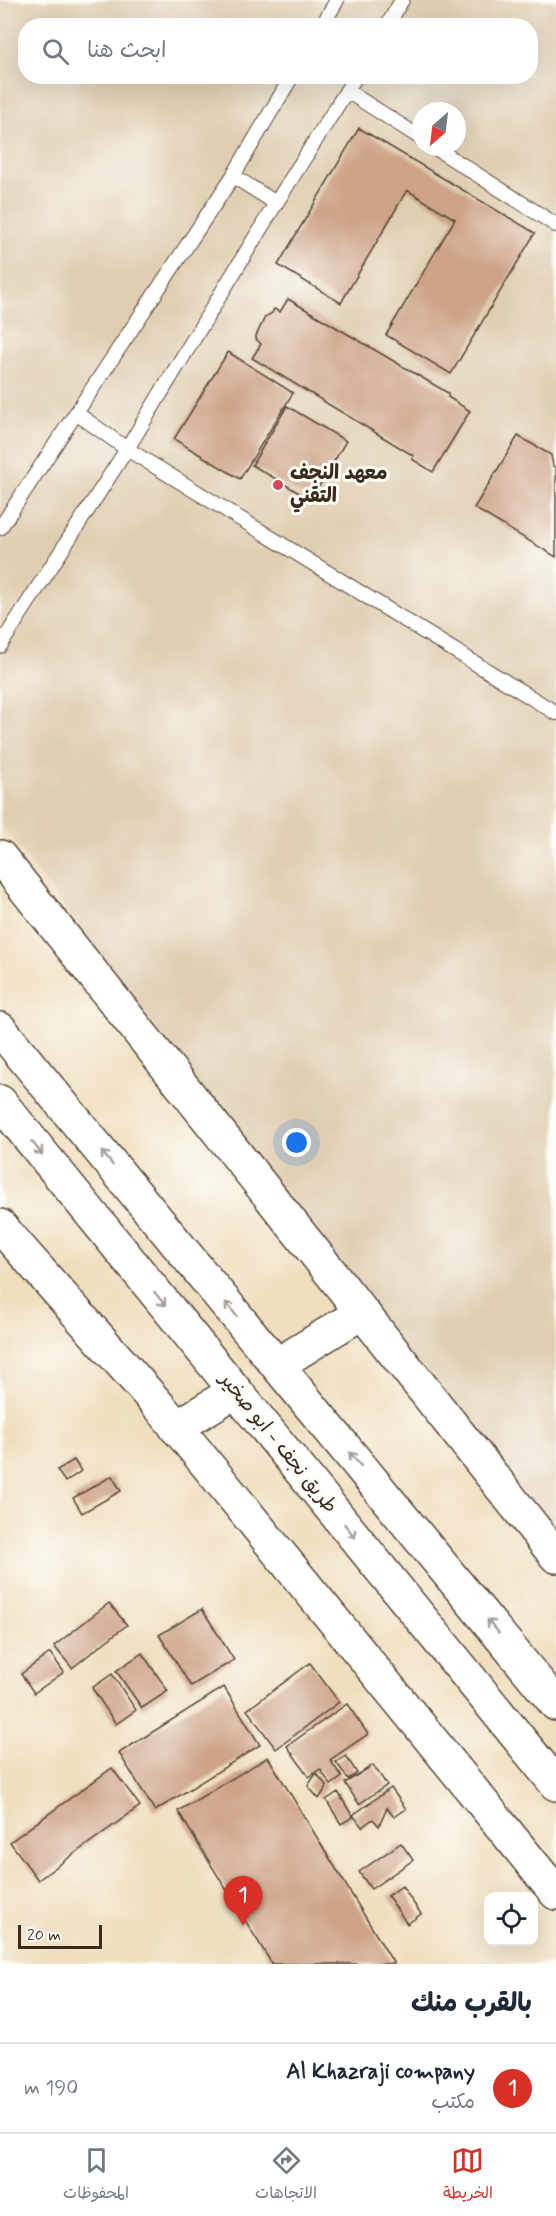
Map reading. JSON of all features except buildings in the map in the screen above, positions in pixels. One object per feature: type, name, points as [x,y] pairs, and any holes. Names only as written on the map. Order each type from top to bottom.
[{"type":"main road","points":[[0,857],[556,1556]]},
{"type":"main road","points":[[0,1029],[556,1704]]},
{"type":"main road","name":"طريق نجف - ابو صخير","points":[[0,1102],[556,1784]]},
{"type":"main road","points":[[0,1226],[176,1428],[556,1893]]},
{"type":"main road","points":[[277,1365],[361,1312]]},
{"type":"main road","points":[[176,1428],[235,1391]]},
{"type":"main road","points":[[473,1683],[489,1689],[505,1685],[516,1672],[516,1655]]},
{"type":"main road","points":[[527,1749],[528,1732],[533,1724],[547,1716],[556,1715]]},
{"type":"lane","points":[[327,18],[337,0]]},
{"type":"lane","points":[[392,18],[402,0]]},
{"type":"lane","points":[[0,528],[233,176],[287,84]]},
{"type":"lane","points":[[0,646],[127,449],[351,84]]},
{"type":"lane","points":[[347,91],[412,132]]},
{"type":"lane","points":[[448,156],[556,225]]},
{"type":"lane","points":[[233,176],[276,203]]},
{"type":"lane","points":[[76,413],[127,449],[556,713]]},
{"type":"shaded area","name":"معهد النجف التقني","points":[[0,0],[556,0],[556,1562],[0,823]]},
{"type":"place","name":"معهد النجف التقني","points":[[278,485]]},
{"type":"place","name":"Al Khazraji company","points":[[243,1926]]}]
